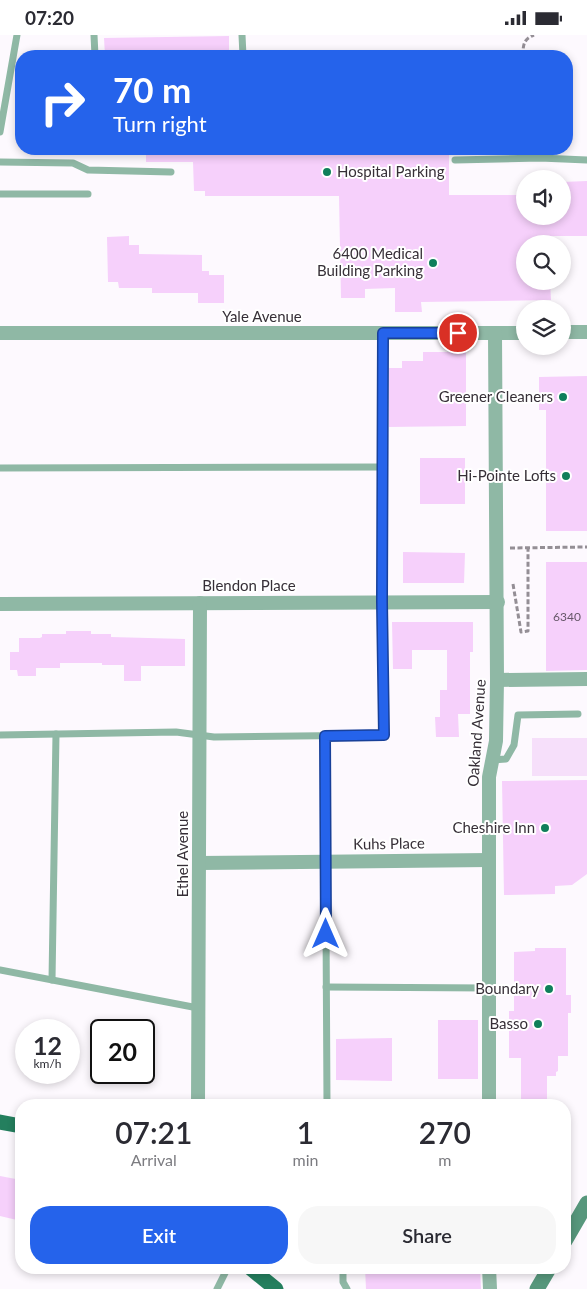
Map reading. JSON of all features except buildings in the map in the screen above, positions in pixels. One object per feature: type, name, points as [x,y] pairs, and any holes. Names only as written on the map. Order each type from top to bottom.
[{"type":"main road","points":[[0,1122],[15,1125]]},
{"type":"main road","points":[[258,1274],[276,1289]]},
{"type":"street","points":[[571,332],[587,332]]},
{"type":"street","name":"Yale Avenue","points":[[0,333],[516,333]]},
{"type":"street","name":"Oakland Avenue","points":[[488,1099],[489,777],[496,741],[498,602],[495,333]]},
{"type":"street","name":"Blendon Place","points":[[0,604],[498,602]]},
{"type":"street","name":"Ethel Avenue","points":[[198,1099],[200,603]]},
{"type":"street","points":[[497,680],[587,679]]},
{"type":"street","name":"Kuhs Place","points":[[199,863],[489,860]]},
{"type":"street","points":[[571,1231],[587,1203]]},
{"type":"street","points":[[489,1274],[490,1289]]},
{"type":"street","points":[[537,1289],[546,1274]]},
{"type":"lane","points":[[0,132],[17,35]]},
{"type":"lane","points":[[94,35],[95,50]]},
{"type":"lane","points":[[242,35],[242,50]]},
{"type":"lane","points":[[455,160],[540,158],[587,160]]},
{"type":"lane","points":[[0,162],[73,163],[88,170],[171,172]]},
{"type":"lane","points":[[0,194],[88,194]]},
{"type":"lane","points":[[0,735],[176,732],[214,737],[384,735],[382,602],[383,333]]},
{"type":"lane","points":[[0,468],[382,467]]},
{"type":"lane","points":[[492,760],[506,759],[514,745],[518,715],[578,714]]},
{"type":"lane","points":[[52,980],[56,734]]},
{"type":"lane","points":[[325,736],[327,1099]]},
{"type":"lane","points":[[0,970],[198,1008]]},
{"type":"lane","points":[[326,987],[488,988]]},
{"type":"lane","points":[[217,1289],[224,1274]]},
{"type":"lane","points":[[343,1274],[347,1289]]},
{"type":"path","points":[[523,50],[523,44],[534,35]]},
{"type":"path","points":[[515,548],[587,547]]},
{"type":"path","points":[[508,583],[513,583],[521,632],[528,631],[528,548]]},
{"type":"shaded area","points":[[532,738],[587,738],[587,776],[532,776]]},
{"type":"place","name":"Hospital Parking","points":[[327,172]]},
{"type":"place","name":"6400 Medical Building Parking","points":[[433,263]]},
{"type":"place","name":"Greener Cleaners","points":[[563,397]]},
{"type":"place","name":"Hi-Pointe Lofts","points":[[566,476]]},
{"type":"place","name":"Cheshire Inn","points":[[545,828]]},
{"type":"place","name":"Boundary","points":[[549,989]]},
{"type":"place","name":"Basso","points":[[538,1024]]},
{"type":"route","points":[[326,934],[325,736],[384,735],[382,602],[383,333],[458,333]]}]
